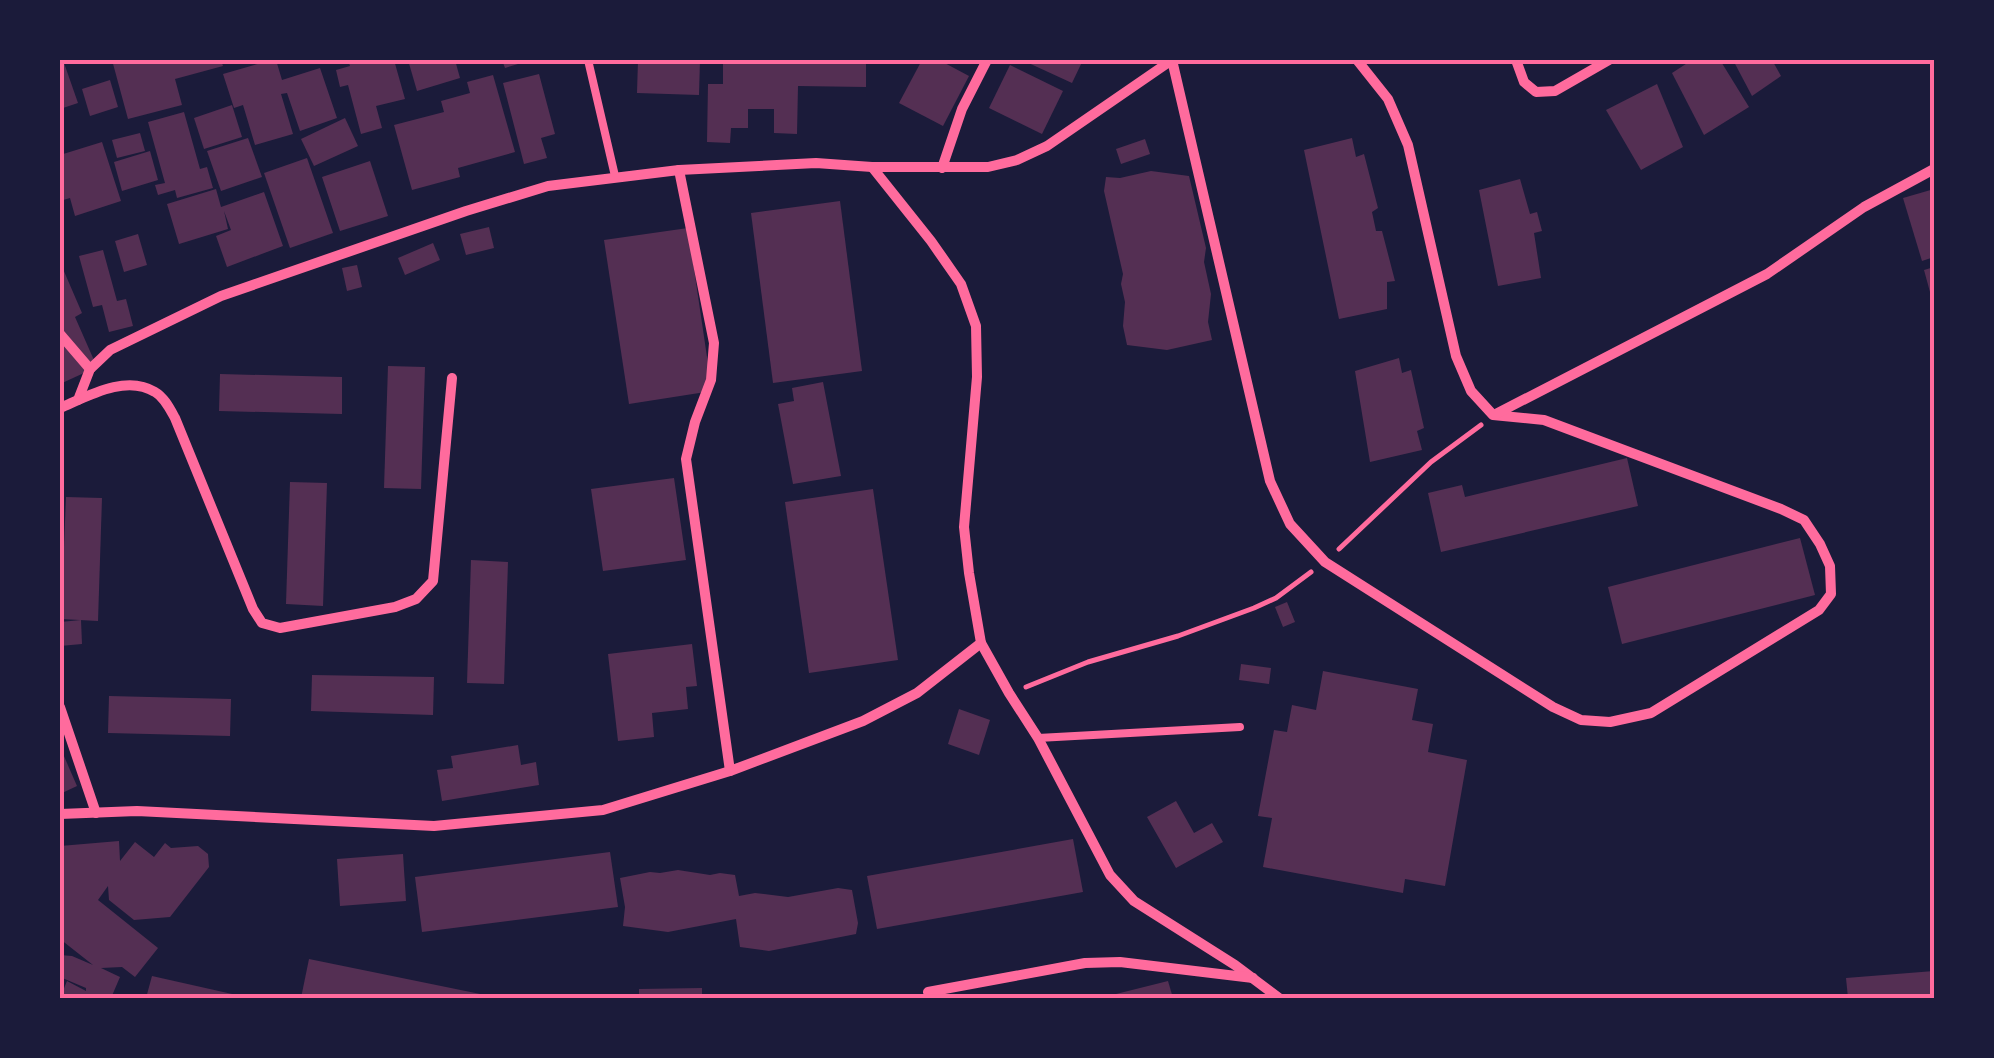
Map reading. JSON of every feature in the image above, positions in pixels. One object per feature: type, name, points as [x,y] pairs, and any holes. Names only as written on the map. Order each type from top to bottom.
[{"type":"street","points":[[942,168],[962,109],[986,60]]},
{"type":"street","points":[[78,400],[90,369],[110,350],[221,296],[466,211],[548,186],[679,170],[816,163],[988,167],[1017,160],[1047,146],[1172,60],[1270,481],[1290,524],[1325,562],[1554,707],[1581,720],[1610,722],[1651,714],[1819,610],[1830,594],[1830,566],[1804,520],[1544,420],[1493,415],[1471,391],[1456,356],[1408,146],[1388,99],[1358,60]]},
{"type":"street","points":[[1516,60],[1524,82],[1536,92],[1555,91],[1610,60]]},
{"type":"street","points":[[872,167],[961,284],[976,326],[978,377],[964,527],[981,644],[1038,738],[1110,875],[1134,901],[1279,998]]},
{"type":"street","points":[[679,170],[714,343],[711,380],[694,422],[686,458],[730,771]]},
{"type":"street","points":[[1493,415],[1767,274],[1864,207],[1934,170]]},
{"type":"street","points":[[60,334],[90,369]]},
{"type":"street","points":[[60,408],[118,386],[139,385],[159,393],[176,418],[253,609],[262,622],[280,628],[395,606],[416,599],[433,581],[452,378]]},
{"type":"street","points":[[60,814],[137,811],[434,826],[603,810],[730,771],[863,721],[917,693],[981,644]]},
{"type":"street","points":[[60,707],[96,813]]},
{"type":"street","points":[[928,992],[1085,963],[1120,962],[1254,978]]},
{"type":"lane","points":[[588,60],[616,176]]},
{"type":"lane","points":[[1038,738],[1240,727]]},
{"type":"path","points":[[1009,693],[1276,598],[1325,562],[1432,462],[1493,415]]},
{"type":"building","points":[[60,60],[78,103],[60,109]]},
{"type":"building","points":[[112,60],[221,60],[223,66],[175,79],[182,105],[128,119]]},
{"type":"building","points":[[276,60],[282,80],[320,68],[337,118],[300,131],[287,93],[281,94],[293,134],[255,145],[243,105],[234,108],[223,74]]},
{"type":"building","points":[[348,60],[394,60],[405,99],[376,106],[382,128],[361,134],[348,85],[340,87],[336,70],[350,66]]},
{"type":"building","points":[[408,60],[455,60],[460,78],[417,91]]},
{"type":"building","points":[[502,60],[528,60],[528,61],[505,68]]},
{"type":"building","points":[[638,60],[700,60],[699,95],[637,93]]},
{"type":"building","points":[[723,60],[866,60],[866,87],[798,86],[797,134],[774,133],[774,109],[748,109],[748,128],[731,128],[730,143],[707,142],[708,84],[723,84]]},
{"type":"building","points":[[922,60],[939,60],[969,76],[943,126],[899,103]]},
{"type":"building","points":[[1022,60],[1083,60],[1072,83]]},
{"type":"building","points":[[1692,60],[1720,60],[1749,107],[1704,135],[1672,73]]},
{"type":"building","points":[[1733,60],[1772,60],[1781,76],[1752,96]]},
{"type":"building","points":[[1010,65],[1063,91],[1042,134],[989,108]]},
{"type":"building","points":[[539,74],[555,134],[541,138],[547,158],[524,164],[503,83]]},
{"type":"building","points":[[493,75],[515,152],[458,168],[460,177],[412,190],[394,125],[444,112],[441,101],[470,93],[467,82]]},
{"type":"building","points":[[110,80],[118,107],[90,116],[82,89]]},
{"type":"building","points":[[1657,84],[1683,147],[1641,170],[1606,110]]},
{"type":"building","points":[[232,105],[242,137],[204,149],[194,118]]},
{"type":"building","points":[[184,112],[200,169],[207,167],[213,188],[177,198],[175,190],[158,195],[155,185],[165,183],[148,122]]},
{"type":"building","points":[[345,118],[358,146],[314,166],[301,139]]},
{"type":"building","points":[[140,133],[145,151],[117,158],[112,140]]},
{"type":"building","points":[[248,138],[262,177],[221,191],[207,151]]},
{"type":"building","points":[[1352,138],[1356,157],[1364,154],[1378,208],[1372,212],[1376,231],[1382,231],[1395,281],[1387,282],[1387,309],[1339,319],[1304,150]]},
{"type":"building","points":[[1145,139],[1150,154],[1121,164],[1116,149]]},
{"type":"building","points":[[102,142],[121,201],[75,216],[70,198],[60,201],[60,155]]},
{"type":"building","points":[[150,151],[158,180],[122,191],[114,162]]},
{"type":"building","points":[[307,158],[333,233],[290,248],[264,173]]},
{"type":"building","points":[[370,161],[388,216],[340,231],[322,177]]},
{"type":"building","points":[[1151,171],[1189,176],[1206,248],[1204,262],[1211,294],[1208,322],[1212,340],[1167,350],[1127,345],[1123,274],[1104,191],[1106,177]]},
{"type":"building","points":[[1520,179],[1530,214],[1537,212],[1542,231],[1534,233],[1541,278],[1498,286],[1479,190]]},
{"type":"building","points":[[216,189],[221,207],[264,192],[283,246],[227,267],[216,236],[231,230],[224,211],[228,229],[179,244],[167,204]]},
{"type":"building","points":[[1934,189],[1934,257],[1922,261],[1903,198]]},
{"type":"building","points":[[840,201],[862,371],[773,383],[751,213]]},
{"type":"building","points":[[489,227],[494,248],[466,255],[460,234]]},
{"type":"building","points":[[688,228],[712,391],[629,404],[604,240]]},
{"type":"building","points":[[138,234],[147,265],[124,272],[115,241]]},
{"type":"building","points":[[433,243],[440,260],[405,275],[398,258]]},
{"type":"building","points":[[103,250],[117,301],[126,299],[133,326],[109,332],[102,305],[93,307],[79,256]]},
{"type":"building","points":[[60,262],[82,313],[75,317],[97,367],[60,384]]},
{"type":"building","points":[[357,265],[362,287],[347,291],[342,268]]},
{"type":"building","points":[[1934,267],[1934,303],[1933,303],[1924,270]]},
{"type":"building","points":[[1399,358],[1402,373],[1411,370],[1424,428],[1417,431],[1422,450],[1370,462],[1355,371]]},
{"type":"building","points":[[388,366],[425,367],[421,489],[384,488]]},
{"type":"building","points":[[220,374],[342,377],[342,414],[219,411]]},
{"type":"building","points":[[823,382],[841,476],[793,484],[778,404],[794,401],[792,388]]},
{"type":"building","points":[[1627,458],[1638,506],[1441,552],[1428,493],[1462,485],[1465,497]]},
{"type":"building","points":[[674,478],[686,560],[603,571],[591,489]]},
{"type":"building","points":[[290,482],[327,483],[323,606],[286,604]]},
{"type":"building","points":[[873,489],[898,660],[809,673],[785,502]]},
{"type":"building","points":[[66,497],[102,498],[98,621],[61,619]]},
{"type":"building","points":[[1800,538],[1815,595],[1622,644],[1608,587]]},
{"type":"building","points":[[471,560],[508,562],[504,684],[467,683]]},
{"type":"building","points":[[1287,602],[1295,622],[1283,627],[1275,607]]},
{"type":"building","points":[[81,620],[82,644],[60,646],[60,622]]},
{"type":"building","points":[[692,644],[697,686],[686,687],[688,709],[652,713],[654,737],[618,741],[608,654]]},
{"type":"building","points":[[1241,664],[1271,668],[1269,684],[1239,680]]},
{"type":"building","points":[[1323,671],[1418,689],[1412,720],[1433,724],[1428,752],[1467,760],[1445,886],[1405,879],[1403,893],[1263,867],[1272,818],[1258,816],[1274,730],[1287,732],[1292,705],[1316,710]]},
{"type":"building","points":[[312,675],[434,677],[433,715],[311,711]]},
{"type":"building","points":[[109,696],[231,699],[230,736],[108,733]]},
{"type":"building","points":[[959,709],[990,720],[979,755],[948,744]]},
{"type":"building","points":[[518,745],[521,765],[536,762],[539,785],[442,801],[437,770],[453,768],[451,756]]},
{"type":"building","points":[[60,747],[77,786],[60,794]]},
{"type":"building","points":[[1176,801],[1194,833],[1212,823],[1223,842],[1176,868],[1147,817]]},
{"type":"building","points":[[1073,839],[1083,892],[877,929],[867,876]]},
{"type":"building","points":[[119,841],[120,861],[135,842],[154,857],[165,843],[171,848],[198,846],[208,854],[209,867],[170,917],[134,920],[109,900],[108,886],[98,900],[158,948],[135,977],[122,967],[101,968],[120,977],[111,998],[60,998],[67,981],[86,988],[60,977],[60,955],[93,965],[60,939],[60,846]]},
{"type":"building","points":[[610,852],[618,907],[422,932],[415,877]]},
{"type":"building","points":[[403,854],[406,901],[340,906],[337,859]]},
{"type":"building","points":[[678,870],[735,875],[739,896],[755,893],[788,897],[838,888],[852,890],[856,934],[769,951],[740,947],[736,919],[668,932],[623,926],[625,907],[620,878]]},
{"type":"building","points":[[309,959],[490,996],[301,998]]},
{"type":"building","points":[[1934,971],[1934,998],[1848,998],[1846,978]]},
{"type":"building","points":[[152,976],[241,996],[241,998],[146,998]]},
{"type":"building","points":[[1168,981],[1173,998],[1104,998],[1104,997]]},
{"type":"building","points":[[702,988],[702,998],[639,998],[639,989]]}]
